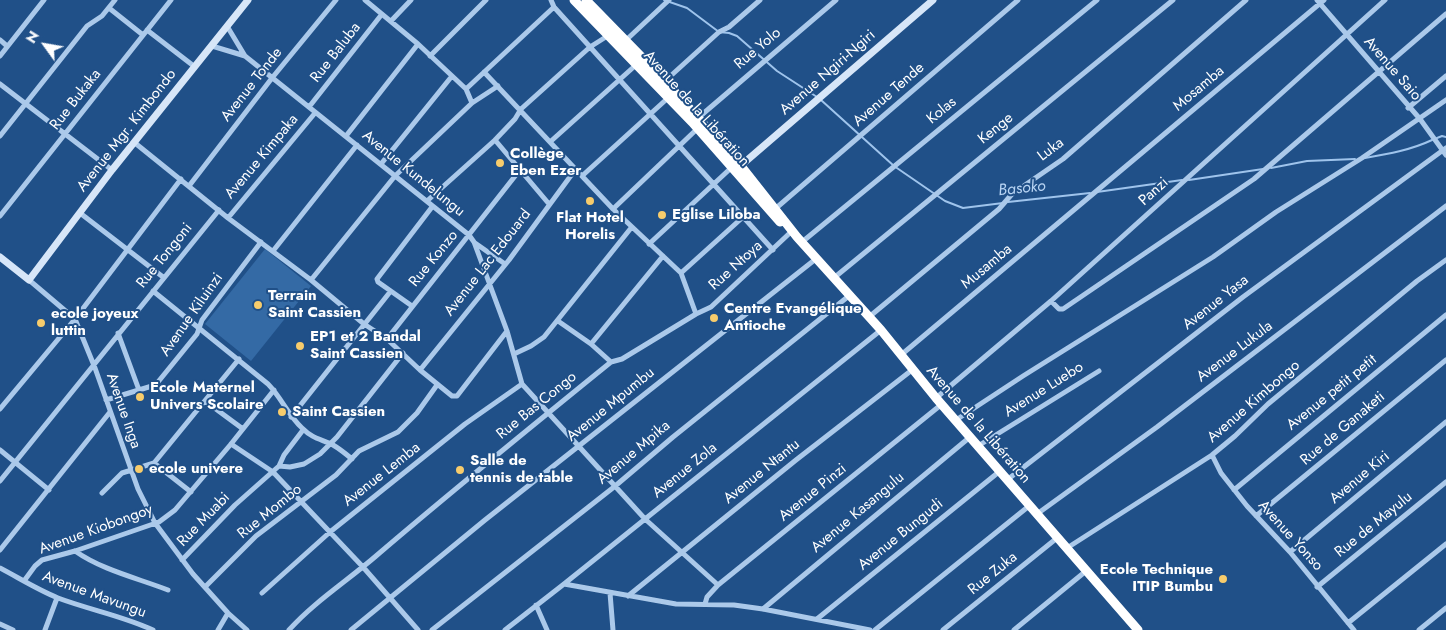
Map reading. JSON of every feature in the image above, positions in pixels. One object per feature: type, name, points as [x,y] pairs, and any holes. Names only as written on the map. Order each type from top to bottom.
[{"type":"highway","name":"Avenue de la Libération","points":[[574,0],[609,35],[623,43],[666,82],[698,118],[770,213],[796,235]]},
{"type":"highway","name":"Avenue de la Libération","points":[[586,0],[623,43],[637,64],[775,209],[835,277],[881,330],[912,370],[1138,630]]},
{"type":"street","points":[[0,56],[44,0]]},
{"type":"street","points":[[0,136],[86,26],[102,16],[115,0]]},
{"type":"street","name":"Rue Bukaka","points":[[0,216],[171,0]]},
{"type":"street","name":"Avenue Mgr. Kimbondo","points":[[29,280],[112,170],[248,0]]},
{"type":"street","name":"Avenue Tonde","points":[[189,186],[272,78],[336,0]]},
{"type":"street","points":[[365,0],[392,21],[466,89],[472,103]]},
{"type":"street","points":[[392,21],[411,0]]},
{"type":"street","points":[[430,56],[486,0]]},
{"type":"street","points":[[551,0],[554,7],[773,250]]},
{"type":"street","points":[[623,43],[669,0]]},
{"type":"street","points":[[666,82],[719,32],[729,27],[760,0]]},
{"type":"street","name":"Rue Yolo","points":[[698,118],[836,0]]},
{"type":"street","name":"Avenue Ngiri-Ngiri","points":[[735,168],[811,106],[933,0]]},
{"type":"street","name":"Avenue Tende","points":[[775,209],[1018,0]]},
{"type":"street","name":"Kolas","points":[[796,235],[898,163],[1097,0]]},
{"type":"street","name":"Kenge","points":[[835,277],[1174,0]]},
{"type":"street","name":"Luka","points":[[869,317],[999,210],[1015,192],[1063,158],[1246,0]]},
{"type":"street","name":"Panzi","points":[[939,401],[1385,0]]},
{"type":"street","name":"Avenue Saio","points":[[1320,1],[1445,151]]},
{"type":"street","name":"Mosamba","points":[[1089,197],[1320,1]]},
{"type":"street","points":[[466,89],[554,7]]},
{"type":"street","points":[[108,8],[195,67]]},
{"type":"street","name":"Rue Baluba","points":[[309,107],[382,14]]},
{"type":"street","points":[[1051,300],[1059,309],[1063,309],[1254,179],[1446,14]]},
{"type":"street","name":"Avenue Kundelungu","points":[[227,26],[246,56],[469,235],[474,242],[488,285],[507,331],[522,384]]},
{"type":"street","points":[[426,201],[495,140],[515,119],[520,110],[590,47],[609,35]]},
{"type":"street","points":[[0,40],[8,46]]},
{"type":"street","points":[[346,136],[418,44]]},
{"type":"street","points":[[212,46],[246,56]]},
{"type":"street","points":[[550,142],[637,64]]},
{"type":"street","points":[[484,72],[631,228],[681,273],[696,314]]},
{"type":"street","points":[[381,164],[452,76]]},
{"type":"street","points":[[1408,108],[1446,76]]},
{"type":"street","points":[[0,84],[112,170]]},
{"type":"street","points":[[311,280],[395,176],[472,103],[498,86]]},
{"type":"street","points":[[582,176],[668,97]]},
{"type":"street","points":[[956,420],[1213,256],[1276,212],[1362,158],[1446,100]]},
{"type":"street","name":"Avenue Kimpaka","points":[[228,218],[315,113]]},
{"type":"street","points":[[612,208],[698,129]]},
{"type":"street","points":[[495,140],[519,171],[549,204]]},
{"type":"street","points":[[135,142],[228,218],[311,280],[364,324],[387,339],[437,385],[452,396],[457,396],[507,331]]},
{"type":"street","points":[[273,251],[357,145]]},
{"type":"street","name":"Avenue Yasa","points":[[1007,480],[1243,297],[1445,151]]},
{"type":"street","points":[[650,244],[714,184],[735,168]]},
{"type":"street","name":"Avenue Lac Edouard","points":[[420,370],[505,264],[576,170]]},
{"type":"street","name":"Rue Konzo","points":[[387,339],[519,171]]},
{"type":"street","points":[[0,409],[75,319],[181,179]]},
{"type":"street","name":"Musamba","points":[[901,355],[1089,197]]},
{"type":"street","name":"Avenue Lukula","points":[[1037,514],[1150,432],[1446,206]]},
{"type":"street","points":[[412,306],[390,292],[377,279],[378,275],[432,207]]},
{"type":"street","name":"Rue Tongoni","points":[[0,481],[219,210]]},
{"type":"street","points":[[80,213],[163,277]]},
{"type":"street","points":[[681,273],[743,218]]},
{"type":"street","points":[[514,354],[544,337],[631,228]]},
{"type":"street","name":"Rue Ntoya","points":[[696,314],[711,307],[773,250],[796,235]]},
{"type":"street","name":"Avenue Kiluinzi","points":[[106,400],[152,386],[164,376],[197,334],[202,320],[261,242]]},
{"type":"street","points":[[474,242],[505,264]]},
{"type":"street","points":[[591,344],[663,256]]},
{"type":"street","points":[[0,257],[29,280]]},
{"type":"street","name":"Avenue Mpumbu","points":[[351,630],[485,520],[818,258]]},
{"type":"street","name":"Avenue Kimbongo","points":[[1067,548],[1212,455],[1268,404],[1404,292],[1446,260]]},
{"type":"street","name":"Avenue Inga","points":[[29,280],[75,319],[94,365],[130,469],[155,523],[182,560],[205,587],[228,613],[247,630]]},
{"type":"street","points":[[153,291],[239,358],[274,390],[291,417],[303,430],[318,440],[332,444],[352,459]]},
{"type":"street","points":[[291,417],[390,292]]},
{"type":"street","name":"Avenue Mpika","points":[[432,630],[850,295]]},
{"type":"street","name":"Rue Bas Congo","points":[[289,630],[302,616],[453,490],[611,362],[622,359],[696,314]]},
{"type":"street","name":"Avenue petit petit","points":[[1234,490],[1446,315]]},
{"type":"street","points":[[558,321],[591,344],[611,362]]},
{"type":"street","name":"Avenue Zola","points":[[504,630],[881,330]]},
{"type":"street","points":[[118,333],[139,390]]},
{"type":"street","points":[[279,466],[290,467],[304,464],[332,444],[403,353]]},
{"type":"street","points":[[102,493],[119,474],[154,463],[239,358]]},
{"type":"street","name":"Rue de Ganaketi","points":[[1256,516],[1446,360]]},
{"type":"street","name":"Avenue Ntantu","points":[[628,596],[796,460],[912,370]]},
{"type":"street","name":"Avenue Luebo","points":[[978,446],[1099,371]]},
{"type":"street","points":[[522,384],[645,519],[718,585]]},
{"type":"street","name":"Avenue Lemba","points":[[262,593],[330,532],[465,424],[522,384]]},
{"type":"street","name":"Rue Mombo","points":[[205,587],[256,536],[336,475],[366,446],[398,432],[416,413],[437,385]]},
{"type":"street","name":"Avenue Kiobongoy","points":[[24,581],[42,560],[75,551],[155,523],[175,510],[274,390]]},
{"type":"street","points":[[205,401],[243,429]]},
{"type":"street","name":"Avenue Pinzi","points":[[705,604],[707,597],[718,585],[939,401]]},
{"type":"street","points":[[0,550],[110,412]]},
{"type":"street","name":"Avenue Kiri","points":[[1290,552],[1446,422]]},
{"type":"street","name":"Rue Muabi","points":[[182,560],[235,505],[279,466],[284,455],[303,430]]},
{"type":"street","name":"Avenue Kasangulu","points":[[763,608],[970,437]]},
{"type":"street","points":[[231,444],[273,472],[363,567],[418,630]]},
{"type":"street","points":[[0,450],[49,490]]},
{"type":"street","name":"Avenue Yonso","points":[[1212,455],[1234,490],[1290,552],[1354,630]]},
{"type":"street","points":[[154,463],[191,492]]},
{"type":"street","name":"Avenue Bungudi","points":[[817,619],[1001,471]]},
{"type":"street","name":"Rue de Mayulu","points":[[1318,587],[1446,482]]},
{"type":"street","points":[[874,630],[1029,506]]},
{"type":"street","name":"Rue Zuka","points":[[943,630],[1058,538]]},
{"type":"street","points":[[1348,623],[1446,544]]},
{"type":"street","points":[[75,551],[90,560],[118,572],[168,590]]},
{"type":"street","name":"Avenue Mavungu","points":[[0,568],[58,598],[99,612],[132,620],[153,630]]},
{"type":"street","points":[[1014,630],[1086,571]]},
{"type":"street","points":[[564,584],[676,604],[734,605],[763,608],[870,630]]},
{"type":"street","points":[[610,593],[613,630]]},
{"type":"street","points":[[45,630],[58,598]]},
{"type":"street","points":[[536,605],[547,630]]},
{"type":"street","points":[[1419,630],[1446,608]]},
{"type":"street","points":[[218,630],[228,613]]},
{"type":"street","points":[[0,624],[13,630]]},
{"type":"shaded area","name":"Terrain Saint Cassien","points":[[265,249],[311,286],[251,361],[205,324]]},
{"type":"waterway","name":"Basoko","points":[[664,0],[687,8],[719,32],[737,36],[777,71],[817,97]]},
{"type":"waterway","name":"Basoko","points":[[821,100],[894,166],[945,201],[963,208],[1003,203]]},
{"type":"waterway","name":"Basoko","points":[[1437,138],[1446,137]]},
{"type":"waterway","name":"Basoko","points":[[1365,158],[1408,149],[1432,140]]},
{"type":"waterway","name":"Basoko","points":[[1271,168],[1307,161],[1355,159]]},
{"type":"waterway","name":"Basoko","points":[[1189,180],[1263,169]]},
{"type":"waterway","name":"Basoko","points":[[1097,192],[1182,180]]},
{"type":"waterway","name":"Basoko","points":[[1008,202],[1090,193]]},
{"type":"place","name":"Collège Eben Ezer","points":[[500,163]]},
{"type":"place","name":"Flat Hotel Horelis","points":[[590,201]]},
{"type":"place","name":"Eglise Liloba","points":[[662,215]]},
{"type":"place","name":"Terrain Saint Cassien","points":[[258,305]]},
{"type":"place","name":"Centre Evangélique Antioche","points":[[714,318]]},
{"type":"place","name":"ecole joyeux luttin","points":[[41,323]]},
{"type":"place","name":"EP1 et 2 Bandal Saint Cassien","points":[[300,346]]},
{"type":"place","name":"Ecole Maternel Univers Scolaire","points":[[140,397]]},
{"type":"place","name":"Saint Cassien","points":[[282,412]]},
{"type":"place","name":"ecole univere","points":[[139,469]]},
{"type":"place","name":"Salle de tennis de table","points":[[460,470]]},
{"type":"place","name":"Ecole Technique ITIP Bumbu","points":[[1223,579]]}]
